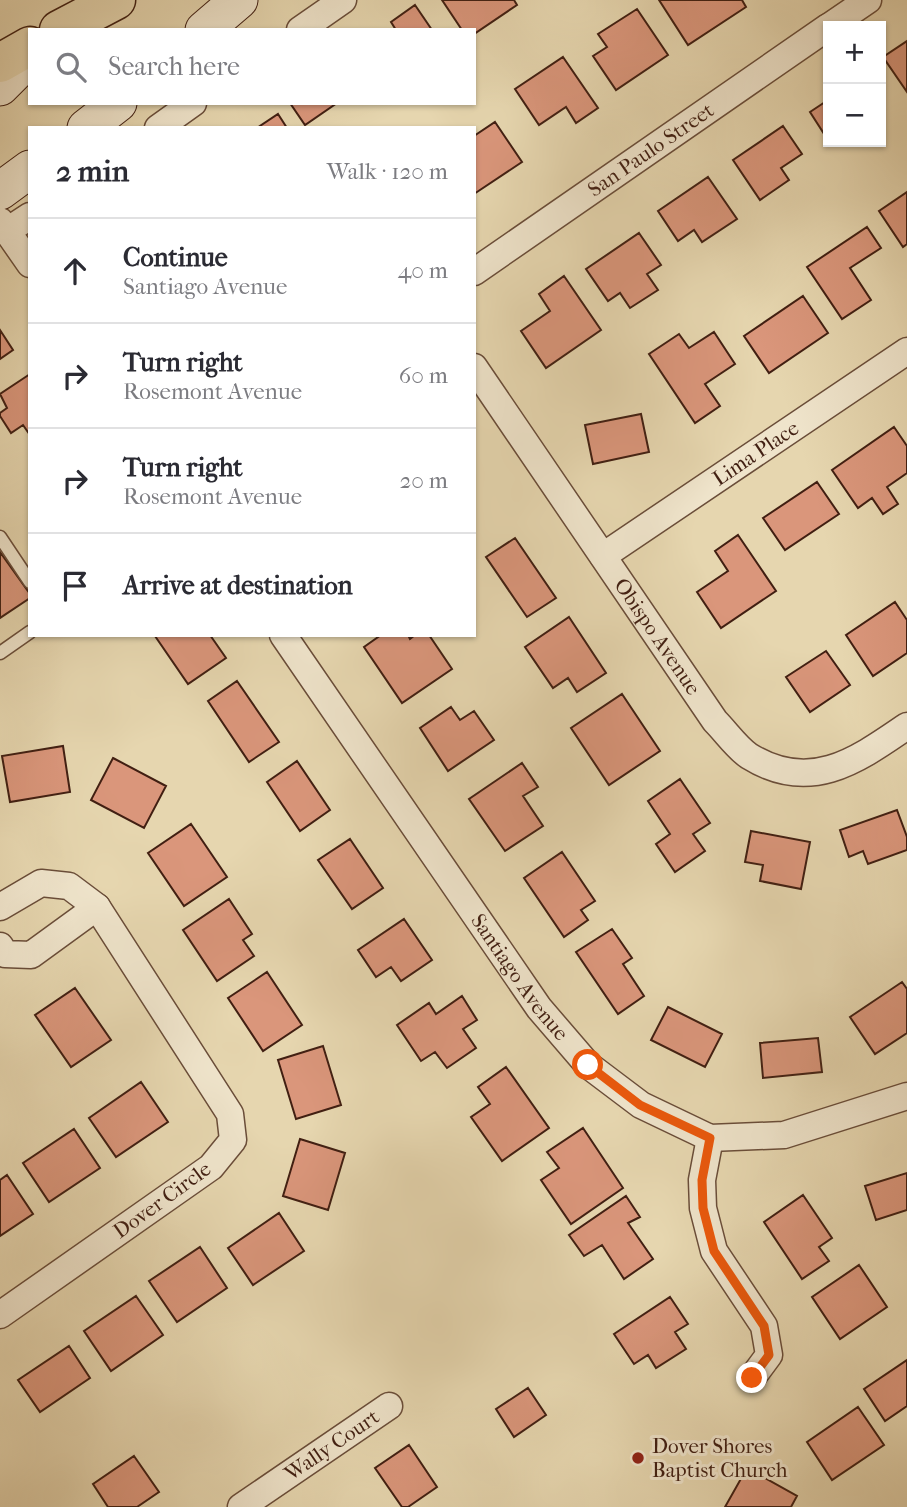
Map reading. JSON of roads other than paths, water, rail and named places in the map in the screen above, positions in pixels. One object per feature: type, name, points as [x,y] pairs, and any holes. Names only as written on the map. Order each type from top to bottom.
[{"type":"highway","points":[[62,28],[116,0]]},
{"type":"highway","points":[[0,63],[28,47]]},
{"type":"main road","points":[[60,28],[86,0]]},
{"type":"main road","points":[[206,28],[239,0]]},
{"type":"main road","points":[[0,87],[28,59]]},
{"type":"main road","points":[[89,126],[115,105]]},
{"type":"main road","points":[[0,191],[28,170]]},
{"type":"street","points":[[303,28],[343,0]]},
{"type":"street","name":"San Paulo Street","points":[[838,21],[868,0]]},
{"type":"street","name":"San Paulo Street","points":[[476,271],[823,31]]},
{"type":"street","points":[[161,126],[190,105]]},
{"type":"street","points":[[28,217],[4,226],[28,261]]},
{"type":"street","name":"Lima Place","points":[[603,556],[907,351]]},
{"type":"street","name":"Obispo Avenue","points":[[476,371],[715,721],[748,755],[788,773],[817,773],[863,756],[907,726]]},
{"type":"street","name":"Santiago Avenue","points":[[284,637],[539,1008],[588,1065],[640,1105],[710,1138],[784,1135],[907,1096]]},
{"type":"street","name":"Dover Circle","points":[[0,907],[41,883],[69,886],[97,907],[230,1114],[233,1140],[211,1167],[0,1315]]},
{"type":"street","points":[[0,946],[5,954],[31,954],[97,907]]},
{"type":"street","points":[[710,1138],[702,1180],[703,1208],[714,1251],[764,1326],[768,1345],[769,1355],[752,1378]]},
{"type":"street","name":"Wally Court","points":[[241,1507],[388,1406]]},
{"type":"lane","points":[[0,537],[28,579]]},
{"type":"lane","points":[[0,653],[28,633]]},
{"type":"place","name":"Dover Shores Baptist Church","points":[[638,1458]]}]
